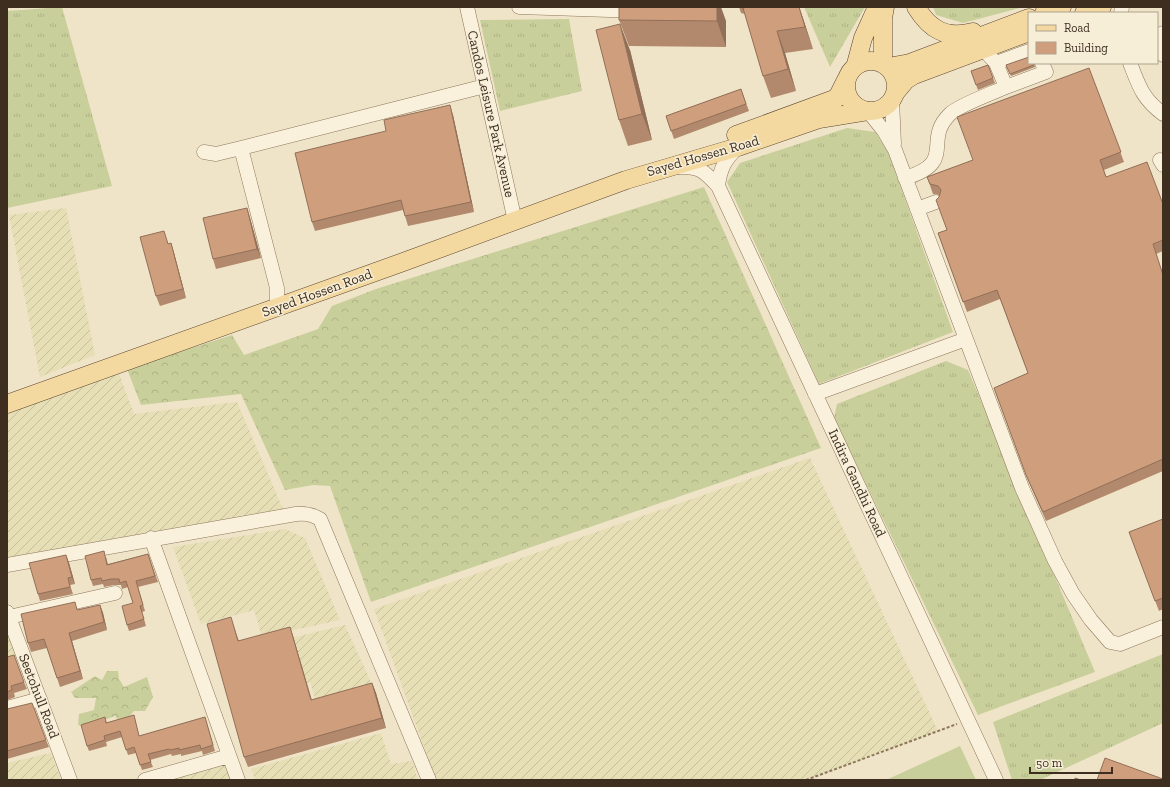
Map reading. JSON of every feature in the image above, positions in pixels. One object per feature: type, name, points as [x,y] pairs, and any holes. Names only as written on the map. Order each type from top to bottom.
[{"type":"main road","points":[[856,64],[863,38],[877,7]]},
{"type":"main road","points":[[885,7],[883,18],[885,65],[895,78],[894,96]]},
{"type":"main road","points":[[916,7],[925,22],[945,34],[969,34],[1026,24]]},
{"type":"main road","points":[[1047,12],[1062,7]]},
{"type":"main road","points":[[1088,12],[1102,7]]},
{"type":"main road","points":[[1026,24],[983,49],[914,75],[906,80],[882,109],[868,111],[860,109],[853,104],[846,93],[846,80],[849,71],[856,64],[869,60],[885,65],[910,63],[1026,24]]},
{"type":"main road","name":"Sayed Hossen Road","points":[[7,404],[516,221],[633,177],[735,136],[825,104],[837,98],[846,80]]},
{"type":"main road","name":"Sayed Hossen Road","points":[[633,177],[738,148],[819,120],[868,111]]},
{"type":"street","name":"Candos Leisure Park Avenue","points":[[467,7],[516,221]]},
{"type":"street","points":[[519,7],[650,11]]},
{"type":"street","points":[[1163,32],[1158,37],[1163,55]]},
{"type":"street","points":[[983,49],[996,63],[1006,87]]},
{"type":"street","points":[[996,63],[1028,51]]},
{"type":"street","points":[[905,178],[921,173],[934,163],[938,146],[937,132],[950,113],[1006,87],[1046,72],[1042,64]]},
{"type":"street","points":[[1130,64],[1139,88],[1153,106],[1163,114]]},
{"type":"street","points":[[204,152],[216,154],[485,86]]},
{"type":"street","points":[[894,96],[895,150]]},
{"type":"street","points":[[868,111],[884,131],[895,150],[1022,488],[1055,561],[1073,594],[1091,620],[1110,642],[1120,644],[1163,627]]},
{"type":"street","points":[[241,148],[277,288],[277,307]]},
{"type":"street","points":[[718,186],[722,165],[738,148]]},
{"type":"street","name":"Indira Gandhi Road","points":[[666,168],[698,168],[707,174],[718,186],[814,394],[996,780]]},
{"type":"street","points":[[917,209],[936,202]]},
{"type":"street","points":[[814,394],[966,339]]},
{"type":"street","points":[[7,565],[151,538],[296,514],[307,513],[320,519],[429,780]]},
{"type":"street","points":[[151,538],[238,780]]},
{"type":"street","points":[[8,615],[115,593]]},
{"type":"street","name":"Seetohull Road","points":[[8,615],[70,780]]},
{"type":"street","points":[[7,708],[40,699]]},
{"type":"street","points":[[145,780],[229,756]]},
{"type":"path","points":[[806,780],[968,720]]},
{"type":"shaded area","points":[[66,208],[95,355],[40,377],[9,215]]},
{"type":"shaded area","points":[[118,371],[134,414],[237,402],[283,509],[7,558],[7,414]]},
{"type":"shaded area","points":[[810,458],[938,731],[806,780],[436,780],[374,609]]},
{"type":"shaded area","points":[[285,529],[305,538],[340,620],[262,637],[254,610],[201,624],[173,547]]},
{"type":"shaded area","points":[[345,625],[375,691],[318,708],[310,682],[298,687],[283,640]]},
{"type":"shaded area","points":[[7,629],[19,657],[7,660]]},
{"type":"shaded area","points":[[381,733],[391,764],[412,761],[418,780],[255,780],[251,769]]},
{"type":"shaded area","points":[[51,753],[61,780],[7,780],[7,763]]},
{"type":"shaded area","points":[[225,761],[232,780],[163,780]]},
{"type":"green space","points":[[62,7],[112,186],[7,208],[7,11]]},
{"type":"green space","points":[[804,7],[865,7],[830,67]]},
{"type":"green space","points":[[933,7],[1024,7],[963,23],[936,15]]},
{"type":"green space","points":[[569,19],[582,91],[500,111],[480,20]]},
{"type":"green space","points":[[847,128],[875,132],[888,152],[953,332],[819,384],[727,182],[740,163]]},
{"type":"green space","points":[[704,187],[821,448],[371,602],[330,486],[313,485],[285,490],[241,394],[141,405],[127,369],[232,335],[244,355],[318,329],[332,306],[376,289]]},
{"type":"green space","points":[[946,361],[968,370],[1095,672],[978,715],[834,418],[837,404]]},
{"type":"green space","points":[[1163,654],[1163,723],[1040,780],[1012,780],[993,722]]},
{"type":"green space","points":[[107,671],[118,671],[119,679],[124,687],[147,677],[153,697],[145,711],[134,711],[129,717],[119,721],[115,716],[85,727],[78,725],[79,714],[94,710],[96,698],[75,698],[71,692],[95,676],[102,680]]},
{"type":"green space","points":[[960,746],[976,780],[886,780]]},
{"type":"building","points":[[619,7],[717,7],[717,21],[619,20]]},
{"type":"building","points":[[799,7],[805,27],[777,31],[788,69],[763,76],[743,8]]},
{"type":"building","points":[[620,24],[642,114],[619,120],[596,30]]},
{"type":"building","points":[[1028,57],[1028,64],[1034,65],[1010,74],[1006,65]]},
{"type":"building","points":[[988,65],[993,78],[976,85],[971,71]]},
{"type":"building","points":[[1089,68],[1121,152],[1100,160],[1106,177],[1147,162],[1163,204],[1163,240],[1153,244],[1163,275],[1163,459],[1043,512],[1026,475],[994,388],[1028,373],[997,290],[963,302],[938,233],[947,230],[936,200],[939,197],[941,190],[938,186],[930,184],[927,177],[973,160],[957,117]]},
{"type":"building","points":[[741,89],[746,104],[671,131],[666,116]]},
{"type":"building","points":[[450,105],[471,202],[405,216],[401,200],[312,222],[295,153],[386,131],[384,120]]},
{"type":"building","points":[[247,208],[257,249],[213,259],[203,218]]},
{"type":"building","points":[[164,231],[168,244],[171,243],[183,289],[156,296],[140,237]]},
{"type":"building","points":[[1163,519],[1163,598],[1155,601],[1129,532]]},
{"type":"building","points":[[104,551],[107,565],[148,554],[155,576],[136,581],[143,605],[140,606],[144,619],[127,625],[122,606],[133,603],[126,581],[120,583],[119,579],[111,579],[102,581],[101,578],[91,580],[85,556]]},
{"type":"building","points":[[66,555],[72,577],[68,578],[70,587],[38,594],[29,563]]},
{"type":"building","points":[[75,602],[77,610],[100,605],[104,622],[69,633],[80,671],[57,678],[44,639],[28,643],[21,614]]},
{"type":"building","points":[[231,617],[238,641],[290,627],[311,700],[372,683],[382,718],[244,757],[207,624]]},
{"type":"building","points":[[14,655],[24,682],[11,686],[12,690],[7,692],[7,657]]},
{"type":"building","points":[[32,703],[46,740],[7,751],[7,709]]},
{"type":"building","points":[[134,715],[139,736],[205,717],[213,745],[201,749],[200,745],[179,750],[179,748],[169,749],[148,754],[151,762],[140,765],[134,747],[126,750],[120,731],[104,736],[105,740],[87,746],[81,725],[105,717],[106,723]]},
{"type":"building","points":[[1105,758],[1163,779],[1163,780],[1097,780]]}]
